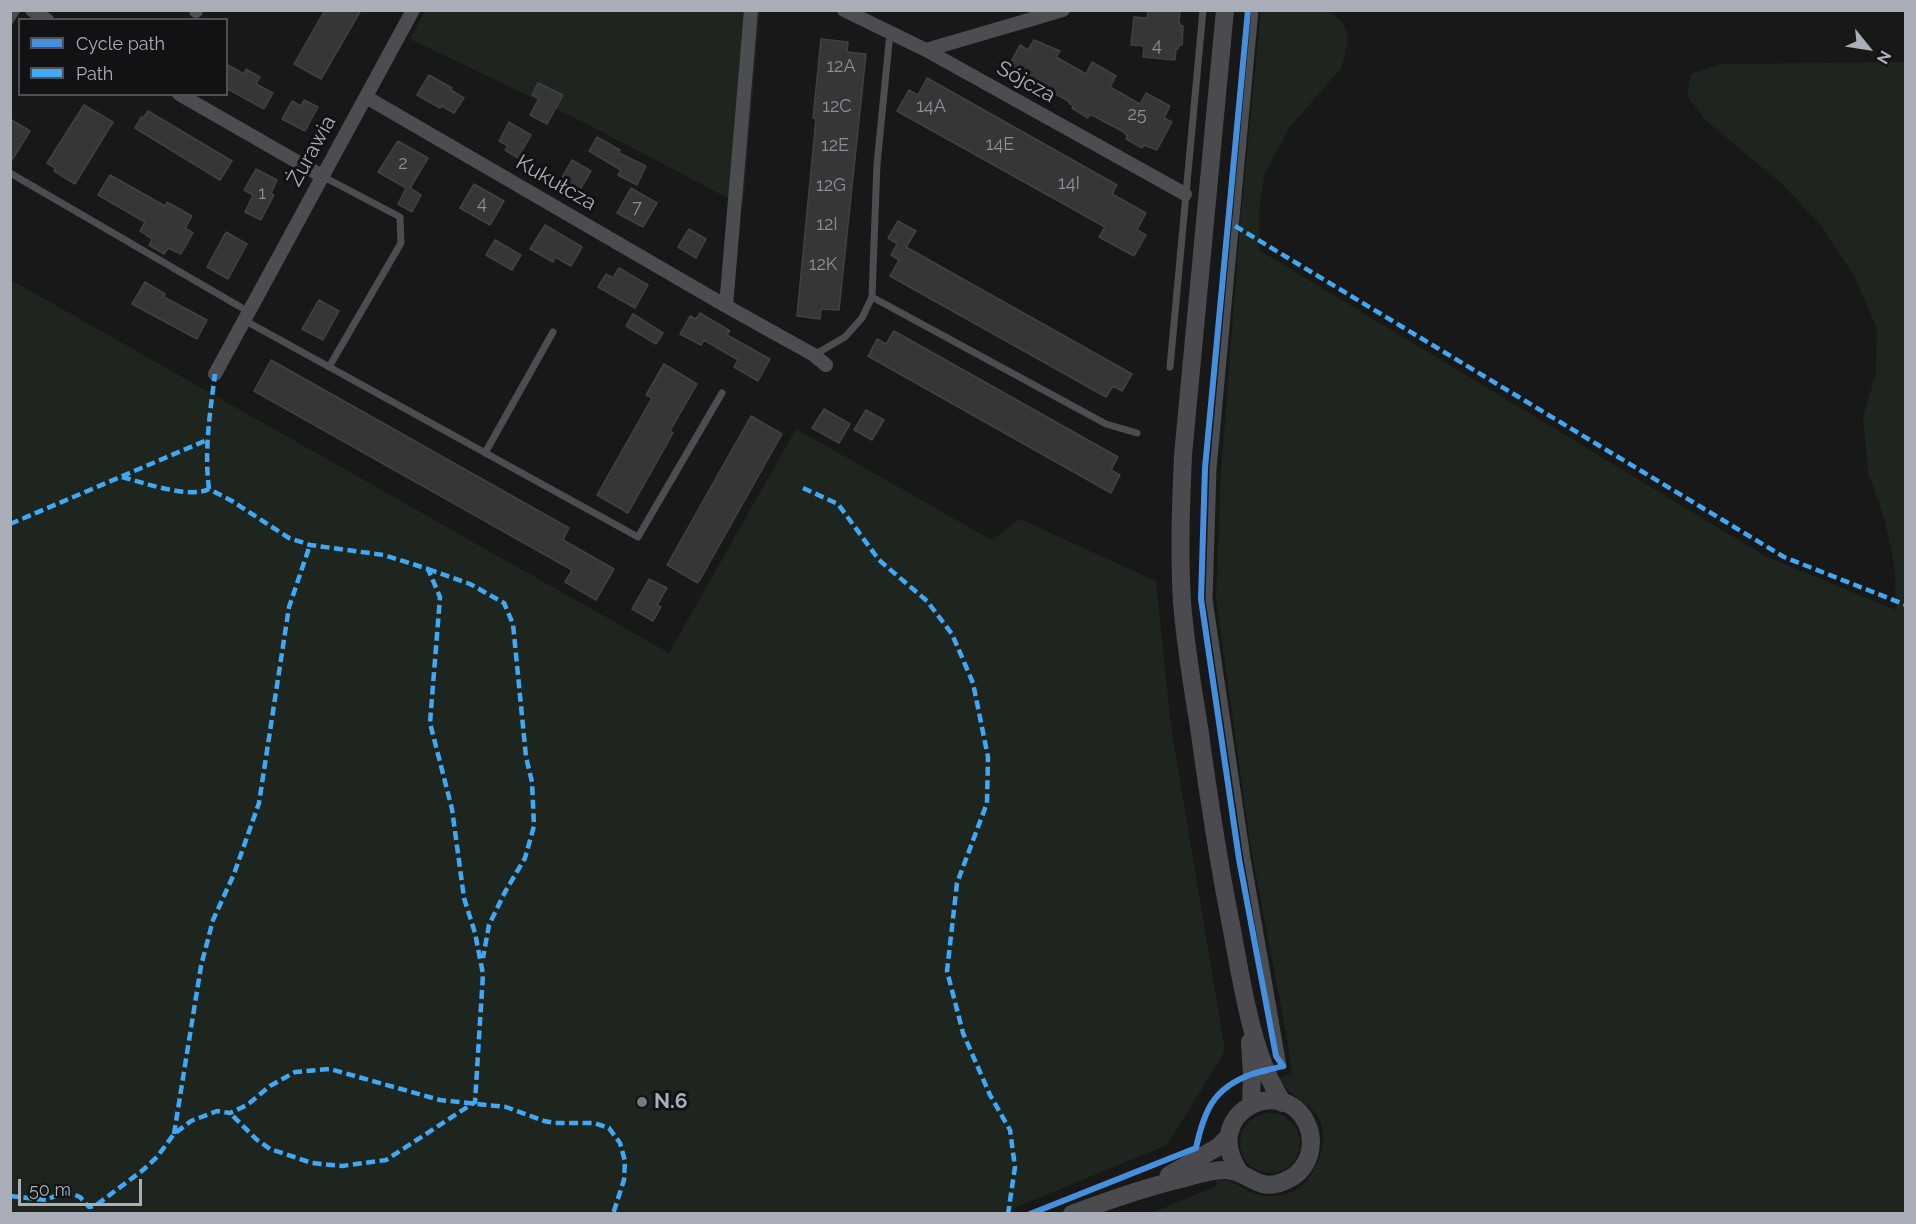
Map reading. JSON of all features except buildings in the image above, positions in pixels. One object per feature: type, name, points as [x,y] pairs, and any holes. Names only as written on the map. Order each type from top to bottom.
[{"type":"main road","points":[[1225,10],[1183,455],[1180,511],[1182,600],[1218,858],[1247,1011],[1252,1074],[1251,1105]]},
{"type":"main road","points":[[1247,1011],[1272,1087],[1282,1103]]},
{"type":"main road","points":[[1072,1214],[1147,1187],[1206,1172],[1226,1170],[1240,1173],[1260,1184],[1271,1185],[1292,1178],[1302,1170],[1311,1147],[1311,1134],[1299,1112],[1282,1103],[1263,1101],[1251,1105],[1238,1114],[1230,1128],[1227,1144],[1231,1159],[1240,1173]]},
{"type":"main road","points":[[1147,1187],[1201,1158],[1218,1147],[1229,1136]]},
{"type":"street","name":"Żurawia","points":[[214,374],[413,10]]},
{"type":"street","points":[[726,306],[751,10]]},
{"type":"street","name":"Sójcza","points":[[844,10],[926,50],[1185,194]]},
{"type":"street","points":[[926,50],[1063,10]]},
{"type":"street","points":[[183,96],[322,176]]},
{"type":"street","name":"Kukułcza","points":[[366,97],[814,355],[826,365]]},
{"type":"lane","points":[[10,21],[17,10]]},
{"type":"lane","points":[[1170,368],[1203,10]]},
{"type":"lane","points":[[1255,10],[1213,469],[1209,599],[1246,858],[1283,1066]]},
{"type":"lane","points":[[814,355],[845,337],[862,318],[872,297],[877,164],[890,33]]},
{"type":"lane","points":[[10,173],[329,367],[638,537],[722,393]]},
{"type":"lane","points":[[322,176],[400,217],[401,243],[329,367]]},
{"type":"lane","points":[[872,297],[1106,424],[1137,433]]},
{"type":"lane","points":[[485,453],[554,332]]},
{"type":"path","points":[[1196,1148],[1204,1115],[1212,1102],[1223,1091],[1242,1079]]},
{"type":"shaded area","points":[[425,11],[760,11],[743,206],[585,123],[410,39]]},
{"type":"shaded area","points":[[1261,11],[1329,11],[1343,23],[1348,39],[1342,67],[1289,128],[1264,176],[1259,211],[1259,250],[1765,556],[1896,610],[1895,569],[1885,521],[1868,472],[1863,417],[1876,374],[1877,329],[1856,279],[1820,224],[1781,183],[1704,119],[1687,95],[1691,74],[1721,64],[1905,62],[1905,1213],[1149,1214],[1217,1186],[1216,1180],[1229,1181],[1260,1195],[1280,1195],[1291,1192],[1302,1186],[1315,1168],[1323,1142],[1323,1132],[1317,1115],[1278,1078],[1292,1074],[1250,843],[1216,598],[1221,473],[1241,214]]},
{"type":"shaded area","points":[[11,280],[669,653],[796,429],[992,540],[1020,519],[1156,581],[1171,726],[1225,1051],[1167,1145],[1002,1213],[11,1213]]},
{"type":"shaded area","points":[[1264,1113],[1276,1113],[1292,1121],[1298,1131],[1300,1143],[1298,1155],[1292,1165],[1276,1173],[1264,1173],[1248,1165],[1240,1149],[1240,1137],[1248,1121]]},
{"type":"marked path","points":[[1235,226],[1784,557],[1906,605]]},
{"type":"marked path","points":[[209,489],[207,446],[215,374]]},
{"type":"marked path","points":[[10,524],[207,440]]},
{"type":"marked path","points":[[122,477],[179,491],[201,492],[209,489],[289,538],[310,545],[384,555],[428,569],[440,597],[430,723],[452,809],[464,898],[475,933],[483,974],[475,1102],[386,1160],[342,1166],[312,1163],[270,1149],[256,1139],[230,1113]]},
{"type":"marked path","points":[[803,488],[838,504],[879,560],[927,601],[952,634],[973,683],[988,757],[987,803],[957,883],[947,971],[963,1033],[990,1095],[1010,1130],[1015,1167],[1008,1214]]},
{"type":"marked path","points":[[174,1134],[201,966],[213,920],[234,874],[259,803],[289,607],[310,545]]},
{"type":"marked path","points":[[428,569],[470,584],[504,603],[513,624],[526,757],[532,782],[534,826],[525,858],[489,925],[483,958]]},
{"type":"marked path","points":[[10,1196],[46,1200],[62,1193],[71,1193],[80,1197],[89,1207],[95,1206],[143,1170],[157,1157],[174,1134],[191,1121],[217,1111],[230,1113],[247,1105],[270,1086],[295,1072],[330,1069],[440,1100],[506,1107],[555,1123],[594,1123],[609,1128],[620,1143],[625,1161],[624,1180],[613,1214]]},
{"type":"cycle path","points":[[1248,10],[1205,468],[1201,599],[1239,859],[1276,1056],[1283,1066]]},
{"type":"cycle path","points":[[1030,1214],[1196,1148],[1207,1112],[1219,1094],[1228,1086],[1252,1074],[1283,1066]]},
{"type":"place","name":"N.6","points":[[642,1102]]}]
